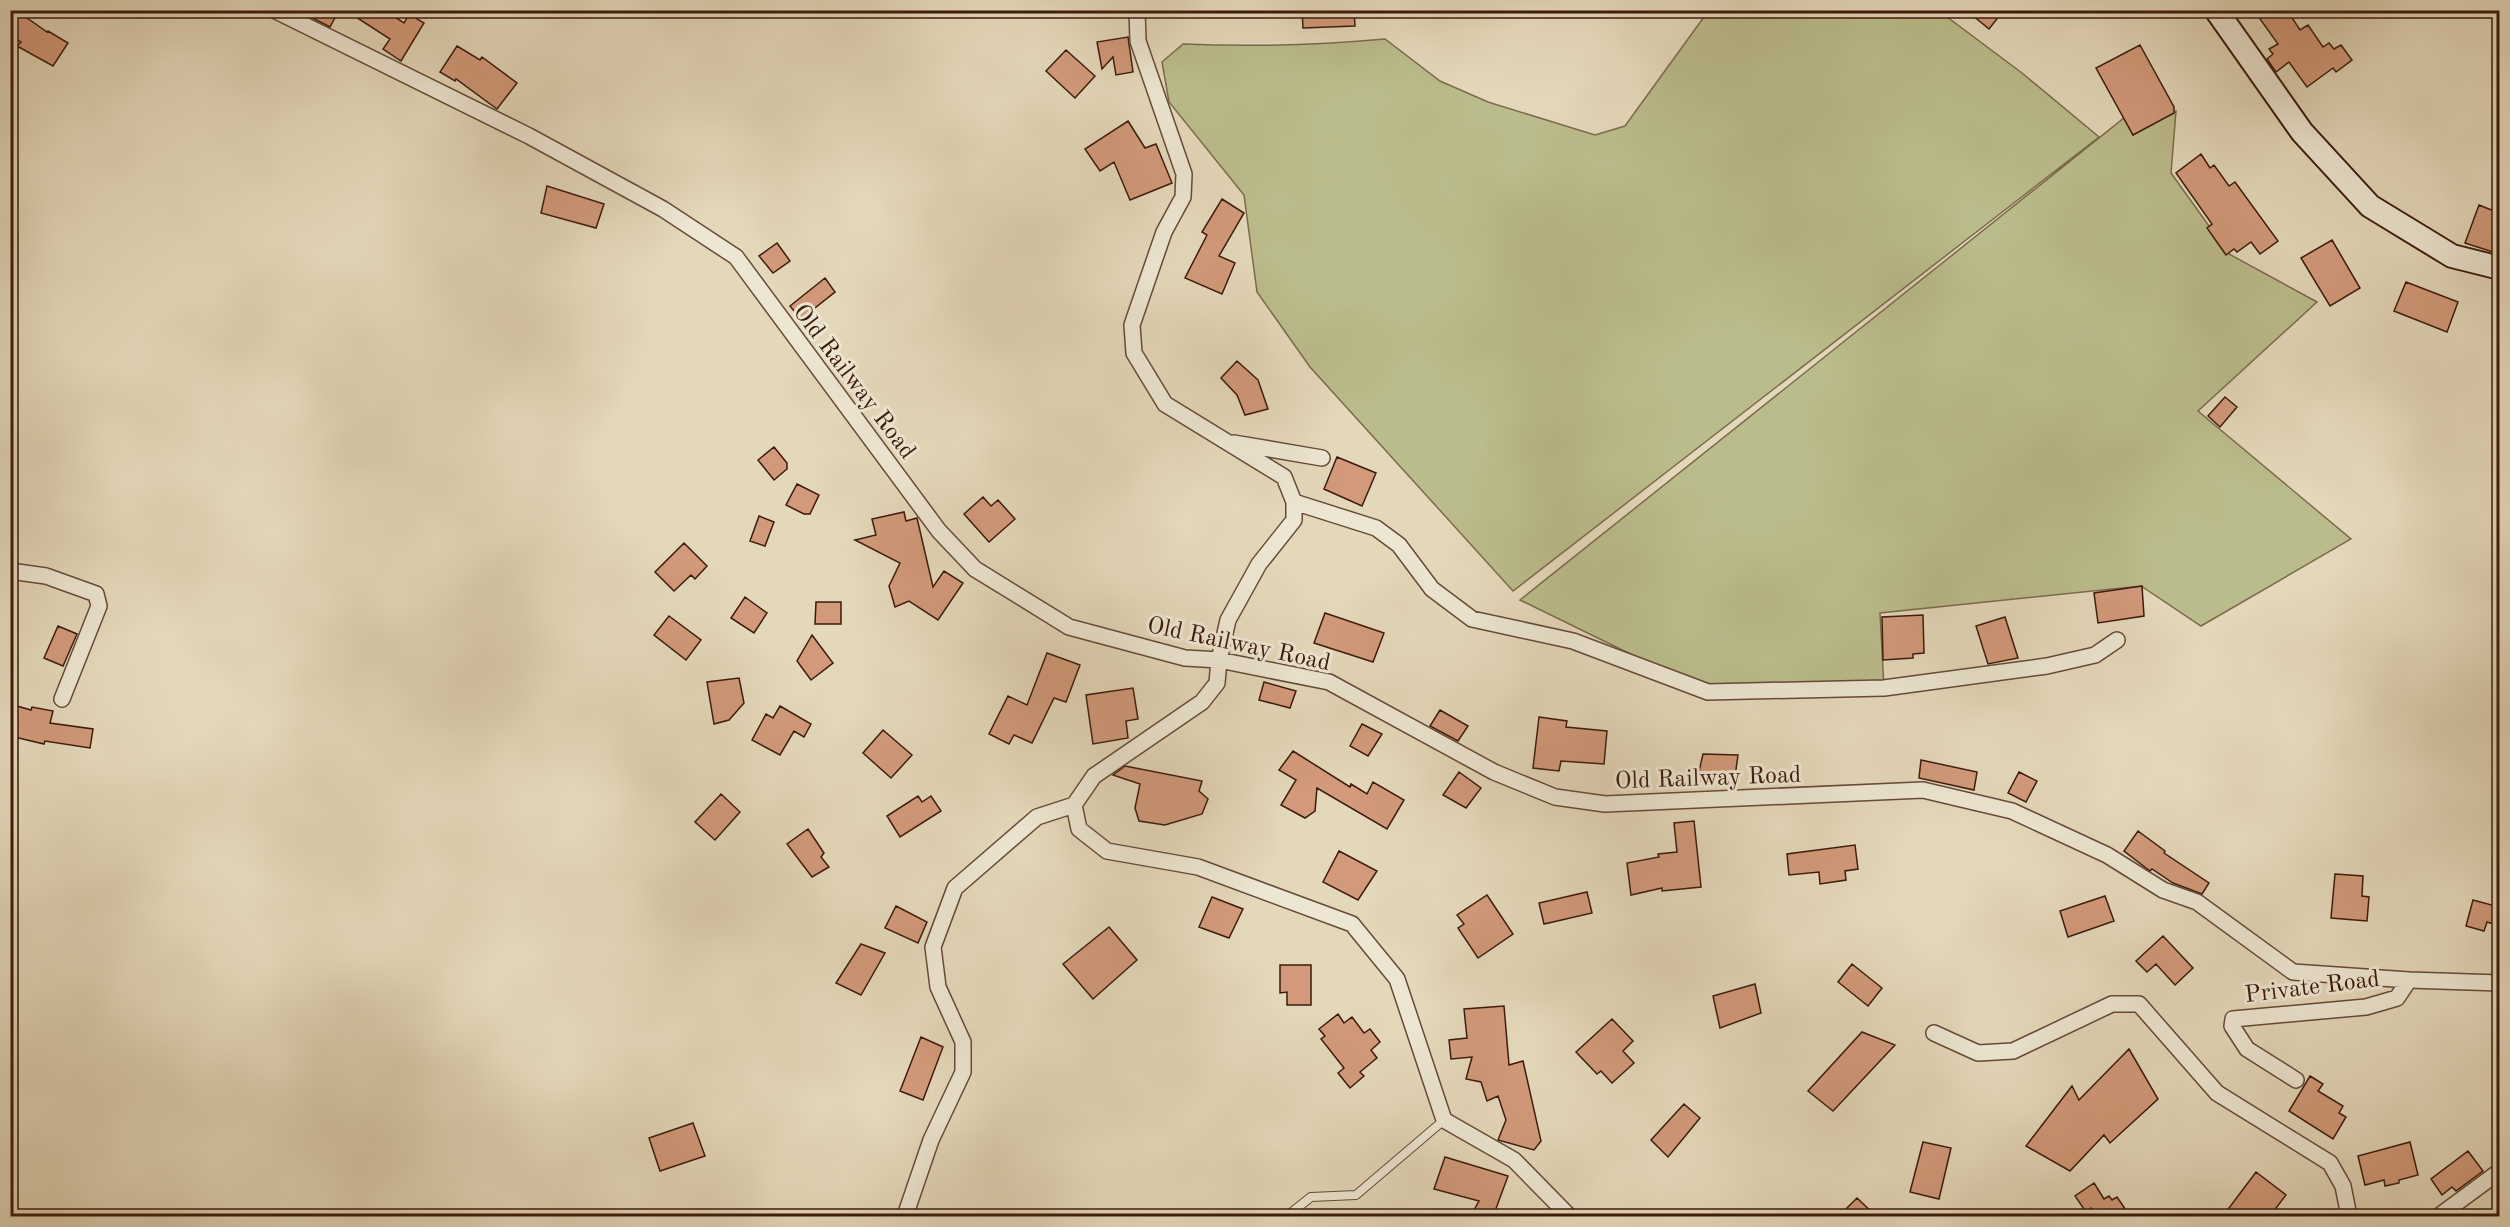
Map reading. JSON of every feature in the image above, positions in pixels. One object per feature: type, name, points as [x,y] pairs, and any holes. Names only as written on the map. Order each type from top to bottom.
[{"type":"street","name":"Old Railway Road","points":[[274,10],[529,136],[663,208],[736,257],[939,531],[975,569],[1069,627],[1185,658],[1219,660],[1329,682],[1494,772],[1555,797],[1605,804],[1923,790],[2012,811],[2107,855],[2163,890],[2198,902],[2293,972],[2409,980],[2499,983]]},
{"type":"street","points":[[905,1216],[931,1140],[963,1072],[963,1042],[938,987],[933,947],[955,888],[1037,817],[1074,805],[1094,776],[1202,702],[1217,683],[1219,660],[1228,620],[1259,564],[1294,520],[1294,502],[1284,477],[1165,404],[1134,353],[1132,325],[1164,232],[1183,197],[1184,174],[1138,41],[1137,10]]},
{"type":"street","points":[[2216,10],[2302,132],[2370,206],[2452,256],[2499,268]]},
{"type":"street","points":[[1225,442],[1323,458]]},
{"type":"street","points":[[1294,502],[1376,528],[1399,544],[1432,589],[1472,619],[1573,641],[1708,692],[1884,688],[2048,666],[2095,655],[2117,640]]},
{"type":"street","points":[[10,571],[46,576],[96,594],[99,606],[62,699]]},
{"type":"street","points":[[1074,805],[1079,829],[1107,851],[1198,867],[1352,924],[1397,979],[1444,1120],[1514,1160],[1569,1216]]},
{"type":"street","name":"Private Road","points":[[2296,1080],[2247,1049],[2232,1026],[2234,1019],[2366,1007],[2397,998],[2409,980]]},
{"type":"street","points":[[1934,1033],[1978,1053],[2013,1051],[2112,1004],[2139,1004],[2217,1093],[2330,1163],[2343,1186],[2349,1216]]},
{"type":"street","points":[[2439,1216],[2496,1174]]},
{"type":"lane","points":[[1287,1216],[1311,1197],[1356,1195],[1444,1120]]},
{"type":"lane","points":[[2496,1174],[2499,1192]]},
{"type":"green space","points":[[1709,10],[1939,11],[2022,73],[2099,137],[1513,591],[1310,367],[1257,292],[1244,195],[1169,102],[1162,62],[1183,44],[1284,45],[1385,39],[1440,81],[1488,102],[1595,135],[1625,126]]},
{"type":"green space","points":[[2176,111],[2171,173],[2229,254],[2317,302],[2198,411],[2351,539],[2201,626],[2141,586],[1880,613],[1884,688],[1708,692],[1520,600],[2124,118],[2133,135]]},
{"type":"building","points":[[297,10],[339,10],[330,27]]},
{"type":"building","points":[[345,10],[384,10],[404,23],[409,14],[424,23],[401,61],[383,49],[390,39]]},
{"type":"building","points":[[1302,10],[1354,10],[1355,26],[1303,28]]},
{"type":"building","points":[[1966,10],[2004,10],[1989,29]]},
{"type":"building","points":[[2272,10],[2287,10],[2300,30],[2308,25],[2323,47],[2329,43],[2334,49],[2341,45],[2352,60],[2336,72],[2333,68],[2307,87],[2289,62],[2276,72],[2267,59],[2273,54],[2269,49],[2278,44],[2260,19]]},
{"type":"building","points":[[20,13],[47,32],[68,43],[53,66],[17,46],[21,42],[10,34],[10,25]]},
{"type":"building","points":[[1128,37],[1133,72],[1116,75],[1113,57],[1102,69],[1097,42]]},
{"type":"building","points":[[2140,45],[2174,107],[2174,113],[2133,135],[2096,68]]},
{"type":"building","points":[[457,46],[480,60],[482,57],[517,83],[497,109],[456,79],[455,81],[440,72]]},
{"type":"building","points":[[1066,50],[1095,76],[1075,98],[1046,71]]},
{"type":"building","points":[[1128,121],[1145,148],[1156,144],[1172,183],[1130,200],[1114,162],[1100,171],[1085,149]]},
{"type":"building","points":[[2201,154],[2210,168],[2214,165],[2229,186],[2235,182],[2278,241],[2260,254],[2251,242],[2237,252],[2234,249],[2226,255],[2207,228],[2212,224],[2176,173]]},
{"type":"building","points":[[547,186],[604,204],[596,228],[541,213]]},
{"type":"building","points":[[1222,199],[1244,213],[1219,256],[1235,263],[1222,294],[1185,278],[1207,235],[1202,232]]},
{"type":"building","points":[[2479,205],[2499,213],[2499,254],[2465,243]]},
{"type":"building","points":[[2332,240],[2360,288],[2330,306],[2301,258]]},
{"type":"building","points":[[777,243],[790,261],[773,273],[759,256]]},
{"type":"building","points":[[825,278],[835,292],[801,319],[790,306]]},
{"type":"building","points":[[2406,282],[2458,302],[2447,332],[2394,311]]},
{"type":"building","points":[[1237,361],[1258,380],[1268,409],[1245,415],[1237,395],[1221,378]]},
{"type":"building","points":[[2225,397],[2237,407],[2220,427],[2208,416]]},
{"type":"building","points":[[774,447],[787,463],[787,469],[774,480],[758,460]]},
{"type":"building","points":[[1337,457],[1376,473],[1362,506],[1324,489]]},
{"type":"building","points":[[797,484],[819,495],[810,514],[804,514],[786,505]]},
{"type":"building","points":[[983,497],[991,506],[998,500],[1015,519],[989,542],[964,514]]},
{"type":"building","points":[[904,512],[906,521],[917,518],[933,587],[944,571],[963,583],[938,620],[909,601],[895,607],[889,586],[900,563],[855,540],[876,535],[872,519]]},
{"type":"building","points":[[759,516],[774,522],[765,546],[750,541]]},
{"type":"building","points":[[684,543],[707,566],[695,579],[691,575],[674,591],[655,572]]},
{"type":"building","points":[[2142,586],[2144,616],[2098,623],[2094,593]]},
{"type":"building","points":[[745,597],[767,613],[754,633],[731,618]]},
{"type":"building","points":[[816,602],[841,602],[841,624],[815,624]]},
{"type":"building","points":[[1325,613],[1384,633],[1373,662],[1314,643]]},
{"type":"building","points":[[1923,615],[1924,653],[1913,654],[1913,658],[1883,660],[1882,617]]},
{"type":"building","points":[[669,616],[701,640],[686,660],[654,635]]},
{"type":"building","points":[[2005,617],[2018,658],[1988,664],[1976,626]]},
{"type":"building","points":[[58,626],[77,634],[63,666],[44,658]]},
{"type":"building","points":[[812,635],[833,663],[811,680],[797,661]]},
{"type":"building","points":[[1047,653],[1080,665],[1066,702],[1054,698],[1032,743],[1014,735],[1009,744],[989,734],[1008,696],[1027,705]]},
{"type":"building","points":[[739,678],[744,703],[729,720],[714,724],[707,682]]},
{"type":"building","points":[[1264,682],[1296,691],[1290,708],[1259,700]]},
{"type":"building","points":[[1133,688],[1138,719],[1126,721],[1128,738],[1093,744],[1086,695]]},
{"type":"building","points":[[10,704],[31,710],[32,707],[53,711],[50,723],[93,729],[90,748],[45,741],[44,744],[10,736]]},
{"type":"building","points":[[780,706],[811,724],[804,737],[794,731],[780,755],[752,740],[766,714],[773,718]]},
{"type":"building","points":[[1440,710],[1468,726],[1458,741],[1430,726]]},
{"type":"building","points":[[1539,717],[1567,721],[1566,727],[1607,731],[1604,764],[1561,761],[1559,771],[1533,768]]},
{"type":"building","points":[[1362,724],[1382,734],[1368,756],[1350,746]]},
{"type":"building","points":[[883,730],[912,755],[891,778],[863,753]]},
{"type":"building","points":[[1293,751],[1350,787],[1351,784],[1367,794],[1373,782],[1404,800],[1387,829],[1317,788],[1315,811],[1305,818],[1281,805],[1296,780],[1279,770]]},
{"type":"building","points":[[1703,754],[1738,755],[1734,784],[1697,780]]},
{"type":"building","points":[[1921,760],[1977,772],[1974,790],[1919,778]]},
{"type":"building","points":[[1125,766],[1202,781],[1199,791],[1208,799],[1202,814],[1165,825],[1139,821],[1135,808],[1140,784],[1113,775]]},
{"type":"building","points":[[1459,772],[1481,788],[1466,808],[1443,795]]},
{"type":"building","points":[[2019,772],[2037,781],[2026,802],[2008,793]]},
{"type":"building","points":[[721,794],[740,812],[715,840],[695,822]]},
{"type":"building","points":[[918,796],[922,802],[931,796],[941,811],[900,837],[887,816]]},
{"type":"building","points":[[1694,821],[1701,887],[1662,891],[1662,888],[1631,895],[1627,863],[1659,857],[1658,854],[1677,852],[1674,823]]},
{"type":"building","points":[[808,829],[824,853],[821,857],[829,867],[812,877],[787,844]]},
{"type":"building","points":[[2138,831],[2165,851],[2164,853],[2209,883],[2202,894],[2173,883],[2152,869],[2150,871],[2124,851]]},
{"type":"building","points":[[1855,845],[1858,869],[1845,871],[1846,880],[1820,884],[1819,872],[1789,875],[1787,854]]},
{"type":"building","points":[[1339,851],[1377,871],[1358,900],[1323,882]]},
{"type":"building","points":[[2335,874],[2363,876],[2362,896],[2369,897],[2367,921],[2331,918]]},
{"type":"building","points":[[1587,892],[1592,913],[1544,924],[1539,903]]},
{"type":"building","points":[[1487,895],[1513,934],[1478,958],[1458,928],[1464,924],[1457,915]]},
{"type":"building","points":[[2105,896],[2114,921],[2068,937],[2060,911]]},
{"type":"building","points":[[1212,897],[1243,909],[1229,938],[1199,927]]},
{"type":"building","points":[[2473,900],[2499,907],[2496,925],[2487,922],[2484,931],[2466,926]]},
{"type":"building","points":[[896,906],[927,922],[918,943],[885,928]]},
{"type":"building","points":[[1109,927],[1137,960],[1093,999],[1063,964]]},
{"type":"building","points":[[2163,936],[2193,968],[2175,985],[2156,964],[2147,972],[2136,961]]},
{"type":"building","points":[[861,944],[885,953],[861,995],[836,983]]},
{"type":"building","points":[[1852,964],[1882,988],[1868,1006],[1838,982]]},
{"type":"building","points":[[1280,965],[1311,965],[1311,1005],[1287,1005],[1287,992],[1280,993]]},
{"type":"building","points":[[1755,984],[1761,1013],[1720,1028],[1713,996]]},
{"type":"building","points":[[1504,1006],[1509,1065],[1523,1061],[1541,1141],[1534,1150],[1498,1140],[1506,1120],[1498,1096],[1487,1101],[1481,1082],[1466,1079],[1472,1057],[1451,1059],[1449,1040],[1467,1038],[1464,1009]]},
{"type":"building","points":[[1338,1014],[1344,1023],[1352,1017],[1364,1033],[1370,1029],[1380,1042],[1371,1050],[1377,1058],[1360,1072],[1364,1076],[1350,1088],[1338,1073],[1344,1068],[1321,1039],[1325,1036],[1319,1029]]},
{"type":"building","points":[[1612,1019],[1633,1041],[1623,1051],[1634,1063],[1612,1083],[1601,1071],[1597,1074],[1576,1052]]},
{"type":"building","points":[[1862,1032],[1895,1045],[1833,1111],[1808,1091]]},
{"type":"building","points":[[921,1037],[943,1047],[923,1100],[900,1091]]},
{"type":"building","points":[[2129,1049],[2158,1099],[2110,1143],[2104,1135],[2070,1171],[2026,1146],[2072,1086],[2079,1100]]},
{"type":"building","points":[[2310,1076],[2323,1084],[2318,1091],[2343,1106],[2339,1113],[2346,1117],[2333,1139],[2289,1111]]},
{"type":"building","points":[[1684,1104],[1700,1118],[1668,1157],[1651,1140]]},
{"type":"building","points":[[693,1123],[705,1156],[660,1171],[649,1138]]},
{"type":"building","points":[[1923,1142],[1951,1148],[1939,1199],[1910,1192]]},
{"type":"building","points":[[2410,1142],[2418,1175],[2385,1186],[2384,1180],[2365,1185],[2358,1156]]},
{"type":"building","points":[[2468,1151],[2483,1171],[2456,1191],[2452,1187],[2442,1195],[2431,1179]]},
{"type":"building","points":[[1445,1157],[1508,1176],[1494,1214],[1474,1210],[1479,1201],[1434,1189]]},
{"type":"building","points":[[2256,1172],[2286,1195],[2270,1216],[2223,1216]]},
{"type":"building","points":[[2094,1183],[2104,1199],[2109,1196],[2112,1200],[2117,1197],[2130,1216],[2088,1216],[2094,1212],[2091,1208],[2086,1212],[2075,1196]]},
{"type":"building","points":[[1857,1198],[1876,1216],[1839,1216]]}]
